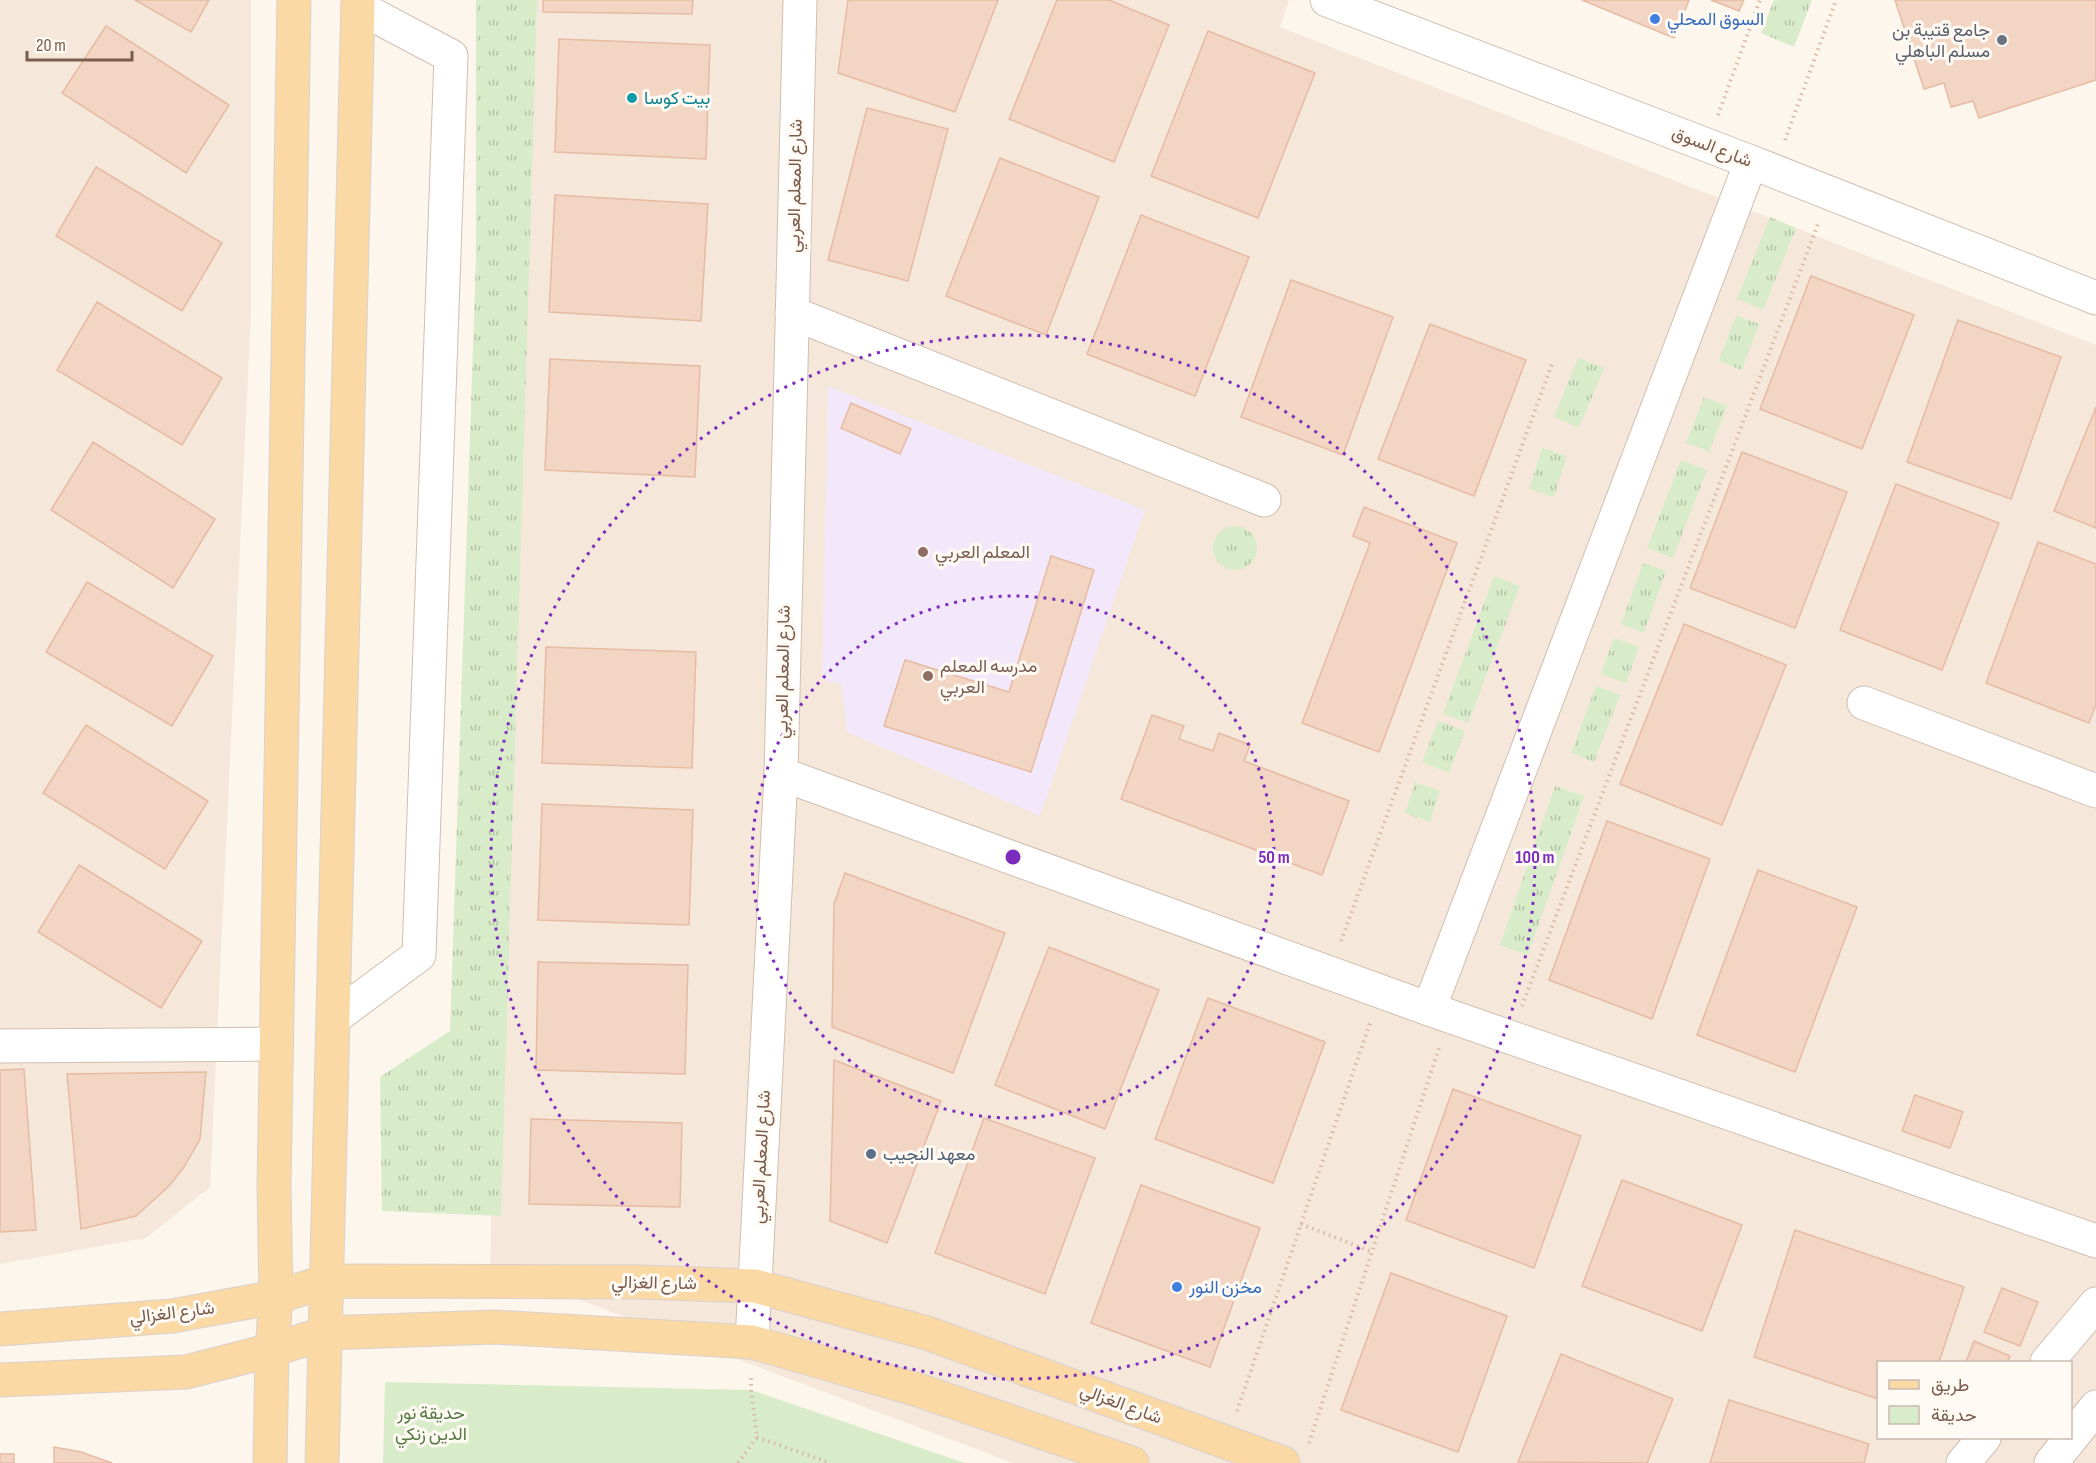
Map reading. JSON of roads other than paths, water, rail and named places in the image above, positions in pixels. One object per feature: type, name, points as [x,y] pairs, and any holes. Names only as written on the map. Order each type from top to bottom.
[{"type":"main road","points":[[270,1463],[272,1350],[276,1297],[274,1187],[294,0]]},
{"type":"main road","points":[[322,1463],[358,3]]},
{"type":"main road","name":"شارع الغزالي","points":[[0,1329],[172,1316],[276,1297],[327,1281],[638,1282],[755,1286],[927,1333],[1226,1442],[1295,1457]]},
{"type":"main road","points":[[0,1380],[186,1372],[272,1350],[326,1333],[494,1327],[752,1342],[918,1390],[1132,1463]]},
{"type":"street","name":"شارع المعلم العربي","points":[[752,1342],[781,774],[800,0]]},
{"type":"street","name":"شارع السوق","points":[[1327,0],[1360,5],[2096,298]]},
{"type":"street","points":[[334,1018],[419,955],[451,56],[358,3]]},
{"type":"street","points":[[1439,1012],[1762,166]]},
{"type":"street","points":[[792,313],[1264,500]]},
{"type":"street","points":[[1864,703],[2096,791]]},
{"type":"street","points":[[781,774],[1381,992],[2096,1241]]},
{"type":"street","points":[[0,1046],[276,1044]]},
{"type":"street","points":[[2048,1361],[2096,1304]]},
{"type":"street","points":[[2072,1437],[2096,1407]]},
{"type":"street","points":[[1963,1463],[1982,1439]]},
{"type":"street","points":[[2051,1463],[2070,1439]]},
{"type":"place","name":"السوق المحلي","points":[[1655,19]]},
{"type":"place","name":"جامع قتيبة بن مسلم الباهلي","points":[[2002,40]]},
{"type":"place","name":"بيت كوسا","points":[[632,98]]},
{"type":"place","name":"المعلم العربي","points":[[923,552]]},
{"type":"place","name":"مدرسه المعلم العربي","points":[[928,676]]},
{"type":"place","name":"معهد النجيب","points":[[871,1154]]},
{"type":"place","name":"مخزن النور","points":[[1177,1287]]},
{"type":"park label","name":"حديقة نور الدين زنكي","points":[[431,1423]]}]
